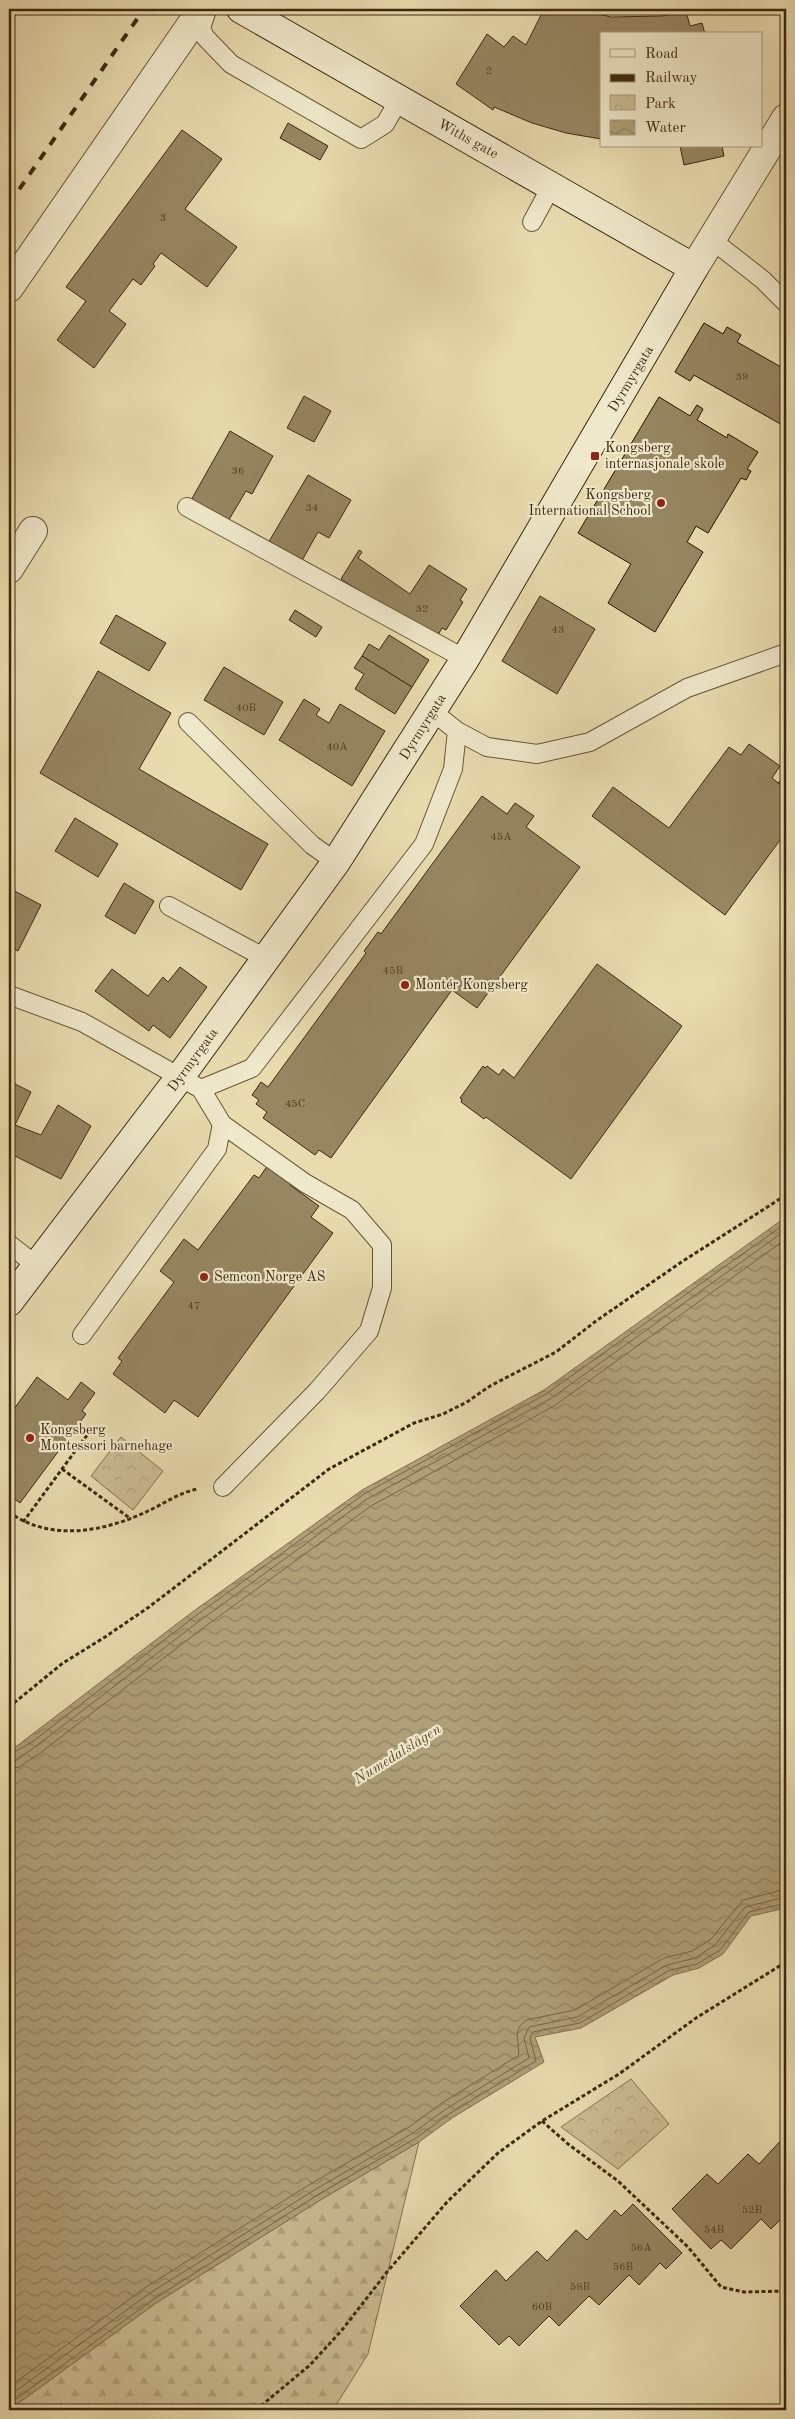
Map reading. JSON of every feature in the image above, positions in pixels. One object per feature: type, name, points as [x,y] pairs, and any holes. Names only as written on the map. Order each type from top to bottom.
[{"type":"main road","points":[[9,288],[202,9]]},
{"type":"main road","name":"Withs gate","points":[[255,12],[399,100],[552,185],[694,268]]},
{"type":"main road","name":"Dyrmyrgata","points":[[9,1302],[190,1083],[265,958],[336,862],[465,659],[694,268],[786,118]]},
{"type":"main road","points":[[9,569],[33,531]]},
{"type":"lane","points":[[208,9],[201,28],[205,38],[231,64],[362,139],[385,124],[399,100]]},
{"type":"lane","points":[[532,222],[552,185]]},
{"type":"lane","points":[[712,240],[764,280],[786,303]]},
{"type":"lane","points":[[187,507],[465,659]]},
{"type":"lane","points":[[432,711],[457,731],[487,747],[537,754],[590,742],[687,688],[786,654]]},
{"type":"lane","points":[[188,722],[312,846],[336,862]]},
{"type":"lane","points":[[190,1083],[252,1068],[424,844],[453,769],[457,731]]},
{"type":"lane","points":[[169,906],[265,958]]},
{"type":"lane","points":[[9,995],[82,1022],[190,1083],[222,1124],[305,1183],[352,1210],[382,1244],[382,1288],[369,1331],[317,1391],[223,1487]]},
{"type":"lane","points":[[82,1335],[217,1149],[222,1124]]},
{"type":"lane","points":[[9,1244],[37,1266]]},
{"type":"path","points":[[9,1707],[63,1663],[105,1637],[149,1606],[329,1470],[414,1423],[443,1414],[467,1402],[490,1386],[556,1352],[596,1321],[680,1263],[786,1195]]},
{"type":"path","points":[[22,1522],[90,1431]]},
{"type":"path","points":[[62,1469],[131,1519]]},
{"type":"path","points":[[9,1512],[22,1522],[54,1531],[96,1529],[131,1519],[194,1490],[223,1487]]},
{"type":"path","points":[[256,2410],[310,2365],[342,2330],[387,2272],[447,2202],[498,2153],[542,2121],[619,2074],[696,2018],[786,1962]]},
{"type":"path","points":[[542,2121],[568,2144],[618,2181],[688,2247],[721,2288],[744,2292],[786,2292]]},
{"type":"green space","points":[[121,1437],[163,1471],[133,1510],[91,1476]]},
{"type":"green space","points":[[631,2079],[669,2124],[618,2169],[561,2127]]},
{"type":"green space","points":[[419,2142],[368,2354],[333,2410],[9,2410],[156,2303],[322,2199]]},
{"type":"water","name":"Numedalslågen","points":[[786,1217],[786,1908],[751,1916],[723,1954],[699,1968],[673,1975],[581,2028],[535,2037],[544,2062],[452,2118],[419,2142],[322,2199],[156,2303],[9,2410],[9,1752],[191,1613],[362,1490],[544,1390]]},
{"type":"building","points":[[544,9],[577,9],[611,17],[662,16],[686,11],[690,26],[702,23],[704,32],[600,32],[600,139],[566,133],[532,123],[494,107],[493,110],[456,84],[487,34],[504,47],[513,36],[526,45]]},
{"type":"building","points":[[288,123],[328,146],[320,160],[280,138]]},
{"type":"building","points":[[182,130],[222,159],[185,209],[237,247],[207,287],[161,253],[153,264],[155,266],[141,285],[133,279],[109,311],[126,324],[94,368],[57,340],[86,301],[66,287]]},
{"type":"building","points":[[680,148],[722,148],[724,156],[684,165]]},
{"type":"building","points":[[704,323],[723,334],[727,327],[741,335],[737,342],[786,370],[786,427],[694,375],[690,381],[675,372]]},
{"type":"building","points":[[704,323],[723,334],[727,327],[741,335],[737,342],[786,370],[786,427],[694,375],[690,381],[675,372]]},
{"type":"building","points":[[304,396],[331,411],[314,442],[287,428]]},
{"type":"building","name":"Kongsberg International School","points":[[659,397],[690,416],[697,405],[703,409],[697,420],[727,438],[728,434],[758,452],[747,469],[751,471],[746,480],[741,478],[708,533],[696,526],[687,542],[703,552],[655,632],[608,603],[631,564],[578,533]]},
{"type":"building","name":"Kongsberg International School","points":[[659,397],[690,416],[697,405],[703,409],[697,420],[727,438],[728,434],[758,452],[747,469],[751,471],[746,480],[741,478],[708,533],[696,526],[687,542],[703,552],[655,632],[608,603],[631,564],[578,533]]},
{"type":"building","points":[[230,431],[273,456],[252,494],[246,491],[227,523],[190,502]]},
{"type":"building","points":[[308,475],[351,500],[329,538],[318,532],[300,564],[267,545]]},
{"type":"building","points":[[359,550],[362,552],[358,558],[410,594],[429,565],[467,589],[460,600],[463,602],[446,630],[442,628],[435,640],[341,579]]},
{"type":"building","points":[[540,596],[595,629],[557,694],[502,661]]},
{"type":"building","points":[[295,610],[322,627],[316,637],[289,620]]},
{"type":"building","points":[[116,615],[166,643],[149,671],[100,643]]},
{"type":"building","points":[[389,635],[429,660],[412,687],[362,656],[369,644],[379,650]]},
{"type":"building","points":[[362,656],[412,687],[395,714],[355,689],[364,674],[354,668]]},
{"type":"building","points":[[224,667],[283,702],[264,735],[204,700]]},
{"type":"building","points":[[98,671],[171,713],[139,769],[268,844],[241,890],[40,773]]},
{"type":"building","points":[[304,699],[320,709],[316,715],[329,723],[340,704],[385,731],[352,786],[279,740]]},
{"type":"building","points":[[749,744],[780,766],[772,778],[786,789],[786,832],[725,915],[592,816],[613,787],[669,828],[729,747],[741,755]]},
{"type":"building","points":[[786,775],[786,789],[778,783]]},
{"type":"building","points":[[482,796],[507,814],[515,803],[534,816],[526,827],[580,867],[477,1008],[452,990],[331,1158],[319,1150],[315,1155],[263,1118],[267,1112],[256,1104],[259,1100],[252,1095],[261,1082],[268,1087],[366,953],[364,951],[378,932],[381,934]]},
{"type":"building","points":[[75,818],[118,844],[98,877],[55,851]]},
{"type":"building","points":[[124,883],[154,901],[135,934],[105,916]]},
{"type":"building","points":[[9,888],[41,905],[18,951],[9,946]]},
{"type":"building","points":[[597,964],[682,1026],[571,1179],[486,1117],[484,1119],[461,1102],[462,1099],[460,1098],[483,1066],[485,1068],[487,1066],[499,1075],[503,1069],[514,1078]]},
{"type":"building","points":[[180,967],[207,987],[170,1038],[153,1025],[149,1031],[95,991],[112,969],[148,996],[163,977],[168,982]]},
{"type":"building","points":[[9,1081],[31,1092],[15,1125],[41,1135],[58,1105],[91,1126],[61,1179],[9,1153]]},
{"type":"building","points":[[268,1165],[291,1182],[290,1185],[319,1206],[311,1217],[333,1233],[198,1417],[174,1400],[165,1413],[113,1374],[122,1361],[118,1358],[174,1282],[160,1271],[184,1239],[198,1250],[254,1175],[259,1178]]},
{"type":"building","points":[[37,1377],[68,1400],[81,1382],[95,1393],[82,1411],[86,1414],[20,1503],[9,1495],[9,1416]]},
{"type":"building","points":[[786,2135],[786,2214],[771,2229],[761,2219],[731,2249],[721,2240],[711,2249],[672,2209],[707,2174],[718,2184],[748,2154],[759,2164]]},
{"type":"building","points":[[633,2204],[682,2253],[666,2269],[660,2263],[639,2285],[629,2275],[599,2305],[589,2296],[559,2326],[549,2316],[519,2346],[509,2336],[499,2345],[460,2306],[496,2270],[506,2281],[537,2251],[547,2261],[576,2230],[587,2240],[615,2210],[621,2216]]},
{"type":"railway","points":[[9,204],[144,9]]},
{"type":"place","name":"Kongsberg internasjonale skole","points":[[595,456]]},
{"type":"place","name":"Kongsberg International School","points":[[661,503]]},
{"type":"place","name":"Montér Kongsberg","points":[[405,985]]},
{"type":"place","name":"Semcon Norge AS","points":[[204,1277]]},
{"type":"place","name":"Kongsberg Montessori barnehage","points":[[30,1438]]}]
